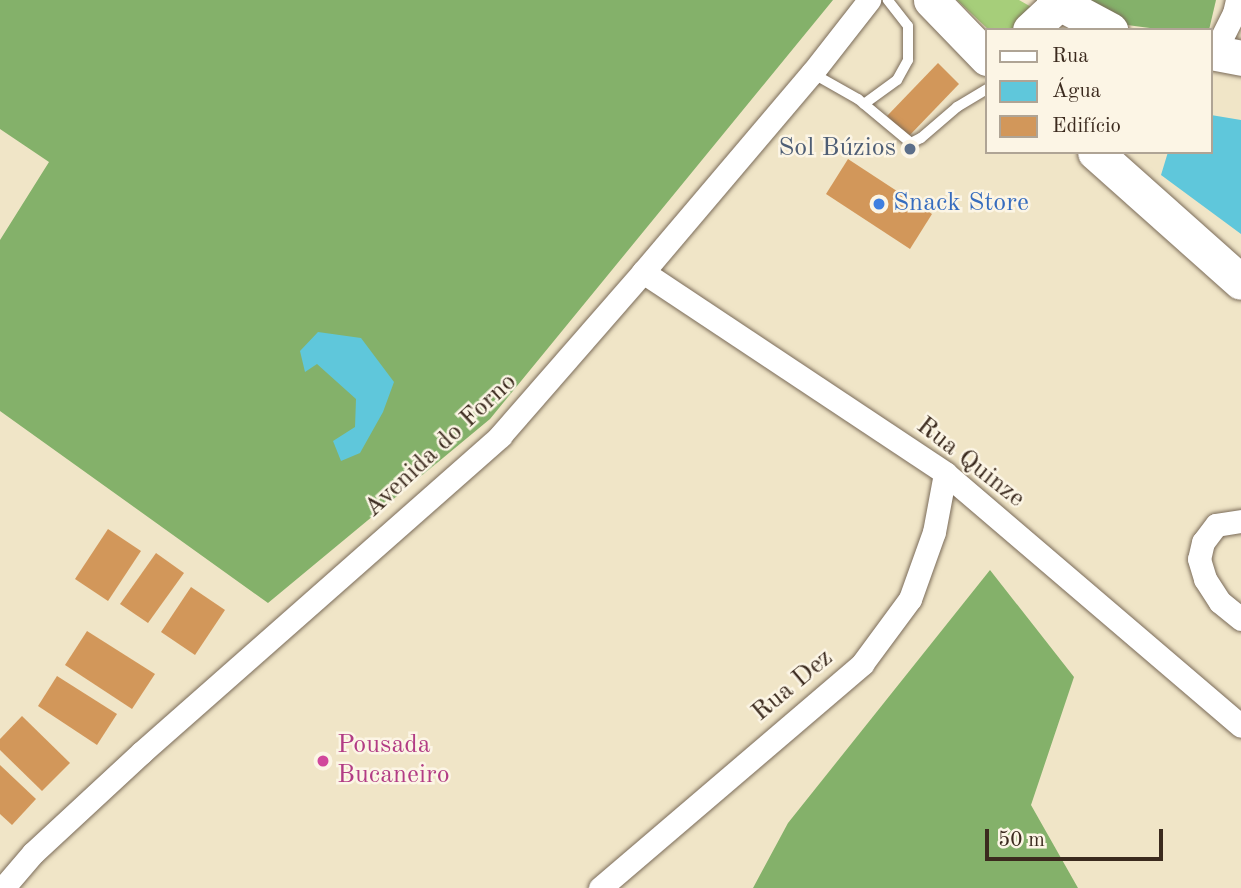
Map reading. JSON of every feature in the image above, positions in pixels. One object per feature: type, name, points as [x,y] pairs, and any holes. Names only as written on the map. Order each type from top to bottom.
[{"type":"main road","points":[[930,0],[986,57]]},
{"type":"main road","points":[[1032,28],[1056,1],[1106,28]]},
{"type":"main road","points":[[1097,154],[1241,282]]},
{"type":"street","name":"Avenida do Forno","points":[[3,888],[33,853],[142,752],[500,436],[812,73],[869,0]]},
{"type":"street","points":[[1222,54],[1237,0]]},
{"type":"street","name":"Rua Quinze","points":[[643,272],[945,473],[1241,726]]},
{"type":"street","name":"Rua Dez","points":[[600,888],[862,664],[910,599],[934,533],[945,473]]},
{"type":"street","points":[[1241,521],[1216,525],[1203,542],[1199,559],[1206,579],[1220,602],[1241,619]]},
{"type":"lane","points":[[864,104],[897,80],[908,60],[908,26],[888,0]]},
{"type":"lane","points":[[812,73],[864,104],[911,143],[921,138],[957,107],[986,90]]},
{"type":"green space","points":[[0,0],[833,0],[490,419],[268,603],[0,411],[0,240],[49,162],[0,129]]},
{"type":"green space","points":[[957,0],[1019,0],[1033,8],[1023,15],[1014,28],[987,28]]},
{"type":"green space","points":[[1083,0],[1216,0],[1209,28],[1150,28],[1127,25]]},
{"type":"green space","points":[[990,570],[1074,677],[1031,805],[1078,888],[753,888],[788,823]]},
{"type":"water","points":[[1213,115],[1241,120],[1241,234],[1161,175],[1167,154],[1213,154]]},
{"type":"water","points":[[318,332],[361,338],[394,382],[383,412],[360,453],[341,461],[333,441],[355,427],[356,399],[317,364],[305,372],[300,351]]},
{"type":"building","points":[[938,63],[959,84],[908,137],[887,116]]},
{"type":"building","name":"Snack Store","points":[[848,159],[932,214],[910,249],[826,194]]},
{"type":"building","points":[[108,529],[141,551],[108,601],[75,579]]},
{"type":"building","points":[[156,553],[184,573],[148,623],[120,604]]},
{"type":"building","points":[[191,587],[225,610],[195,655],[161,632]]},
{"type":"building","points":[[87,631],[155,674],[132,709],[65,665]]},
{"type":"building","points":[[57,676],[117,714],[97,745],[38,706]]},
{"type":"building","points":[[22,716],[70,763],[42,791],[0,750],[0,739]]},
{"type":"building","points":[[0,765],[36,799],[12,825],[0,814]]},
{"type":"place","name":"Sol Búzios","points":[[910,149]]},
{"type":"place","name":"Snack Store","points":[[879,204]]},
{"type":"place","name":"Pousada Bucaneiro","points":[[323,761]]}]
